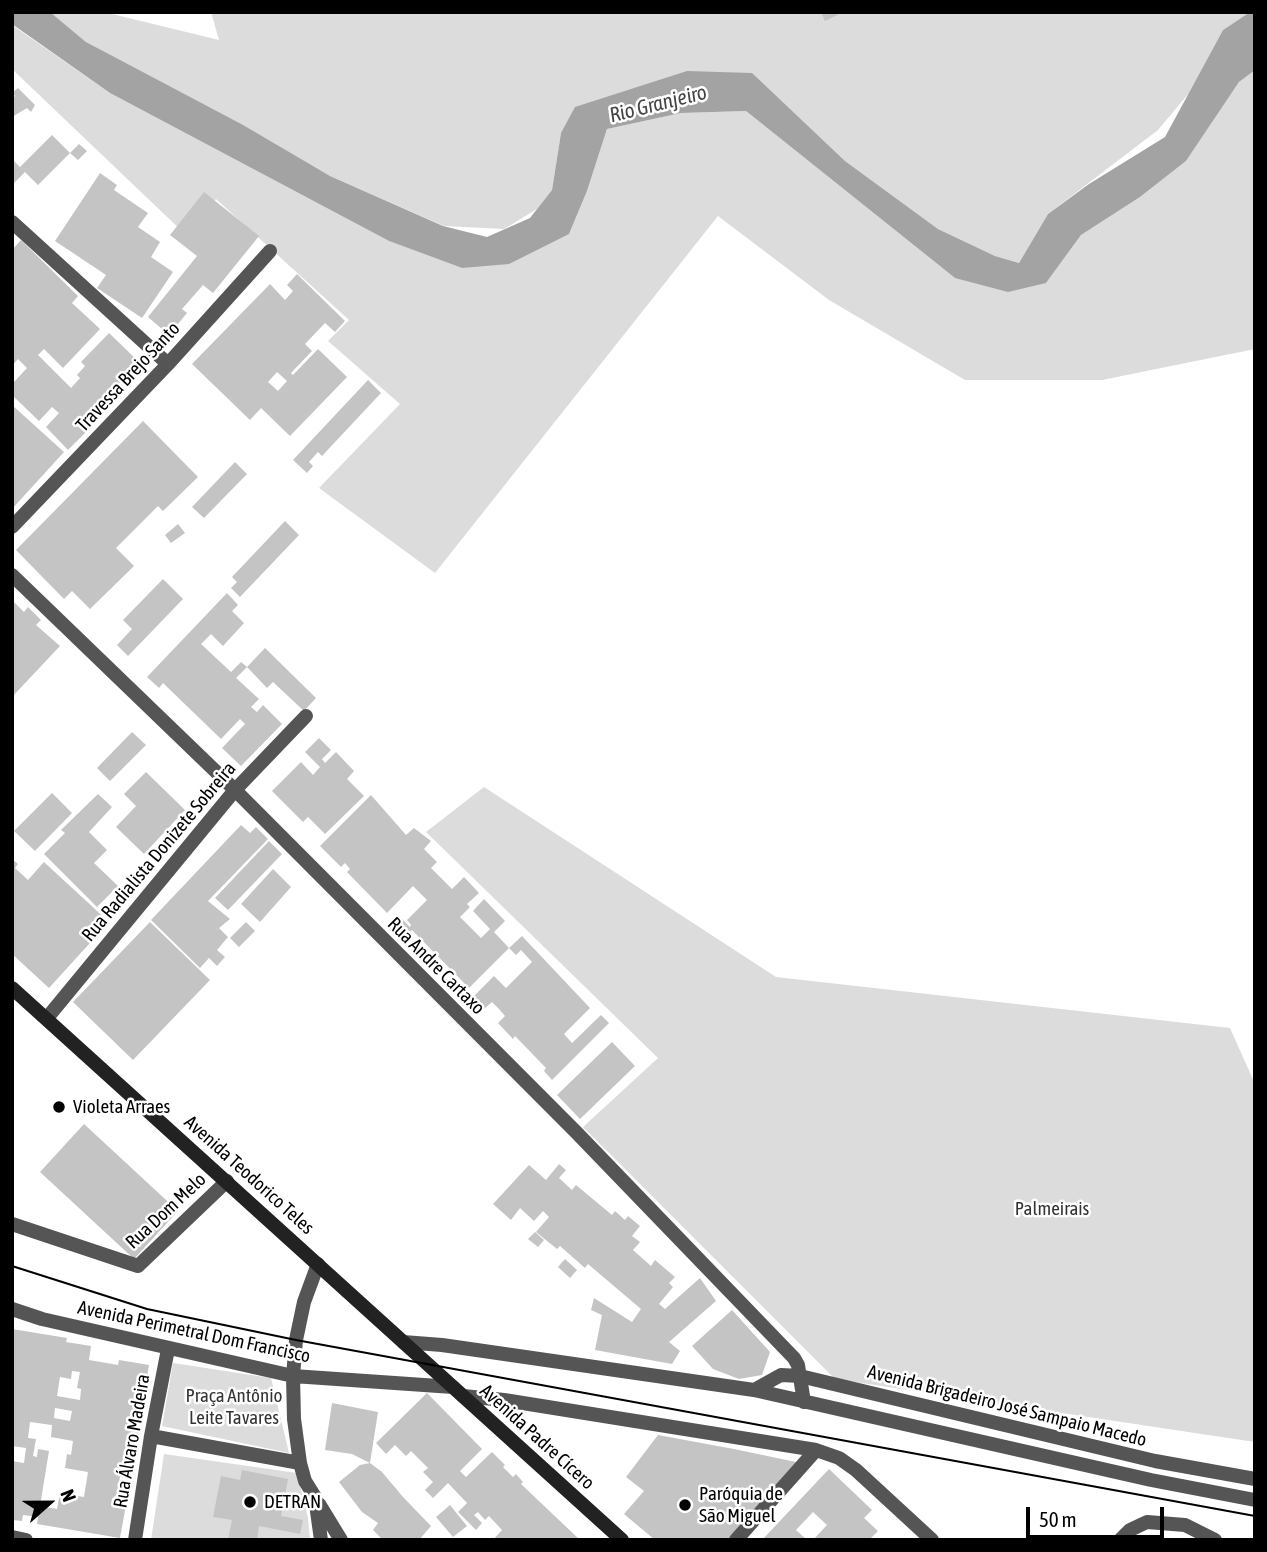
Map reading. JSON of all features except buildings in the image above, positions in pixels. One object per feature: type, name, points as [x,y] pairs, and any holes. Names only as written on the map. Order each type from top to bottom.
[{"type":"main road","name":"Avenida Teodorico Teles","points":[[12,988],[426,1364]]},
{"type":"main road","name":"Avenida Padre Cícero","points":[[426,1364],[622,1540]]},
{"type":"street","points":[[12,222],[168,364]]},
{"type":"street","name":"Travessa Brejo Santo","points":[[12,527],[168,364],[270,251]]},
{"type":"street","name":"Rua Andre Cartaxo","points":[[12,575],[235,790],[576,1132],[794,1357],[804,1402]]},
{"type":"street","name":"Rua Radialista Donizete Sobreira","points":[[47,1018],[235,790],[306,716]]},
{"type":"street","name":"Rua Dom Melo","points":[[12,1224],[138,1266],[226,1181]]},
{"type":"street","points":[[318,1264],[304,1302],[296,1340],[294,1419],[305,1481],[341,1540]]},
{"type":"street","name":"Avenida Perimetral Dom Francisco","points":[[12,1309],[42,1319],[293,1376],[458,1392]]},
{"type":"street","name":"Avenida Brigadeiro José Sampaio Macedo","points":[[402,1342],[442,1345],[754,1390],[1151,1480],[1255,1500]]},
{"type":"street","name":"Rua Álvaro Madeira","points":[[135,1540],[168,1349]]},
{"type":"street","name":"Avenida Brigadeiro José Sampaio Macedo","points":[[754,1390],[781,1375],[800,1376],[1155,1461],[1255,1479]]},
{"type":"street","points":[[458,1392],[816,1450],[839,1458],[856,1470],[932,1540]]},
{"type":"street","points":[[151,1436],[300,1463]]},
{"type":"street","points":[[736,1540],[816,1450]]},
{"type":"street","points":[[315,1497],[321,1540]]},
{"type":"street","points":[[1119,1540],[1130,1530],[1147,1522],[1185,1525],[1215,1540]]},
{"type":"street","points":[[12,1537],[26,1540]]},
{"type":"green space","points":[[50,12],[104,12],[219,40],[211,12],[1250,12],[1223,30],[1189,93],[1158,130],[1048,214],[1019,263],[995,256],[938,229],[845,161],[751,73],[561,133],[552,190],[537,209],[504,229],[444,226],[330,176],[86,42]]},
{"type":"green space","points":[[12,25],[110,93],[389,241],[462,268],[569,234],[587,191],[607,129],[681,113],[746,111],[955,278],[1046,283],[1081,235],[1140,197],[1186,161],[1239,82],[1255,70],[1255,349],[1102,380],[965,380],[829,300],[718,216],[435,573],[319,488],[400,404],[328,341],[349,320],[216,199],[186,235],[12,69]]},
{"type":"green space","name":"Palmeirais","points":[[484,787],[776,977],[1230,1028],[1255,1084],[1255,1442],[835,1379],[583,1127],[658,1058],[426,832]]},
{"type":"green space","name":"Praça Antônio Leite Tavares","points":[[173,1363],[271,1378],[289,1453],[162,1426]]},
{"type":"green space","points":[[164,1454],[297,1473],[308,1518],[310,1540],[151,1540]]},
{"type":"water","name":"Rio Granjeiro","points":[[12,12],[50,12],[86,42],[243,125],[330,176],[443,226],[487,237],[530,218],[552,190],[561,133],[575,107],[687,71],[752,73],[845,161],[938,229],[995,256],[1019,263],[1048,214],[1089,184],[1165,137],[1223,30],[1250,12],[1255,12],[1255,70],[1239,82],[1186,161],[1140,197],[1081,235],[1046,283],[1008,292],[955,278],[746,111],[681,113],[607,129],[587,191],[569,234],[509,264],[462,268],[389,241],[110,93],[12,24]]},
{"type":"tram line","points":[[12,1266],[147,1309],[296,1340],[1255,1516]]},
{"type":"place","name":"Violeta Arraes","points":[[59,1107]]},
{"type":"place","name":"DETRAN","points":[[250,1502]]},
{"type":"place","name":"Paróquia de São Miguel","points":[[685,1505]]}]
